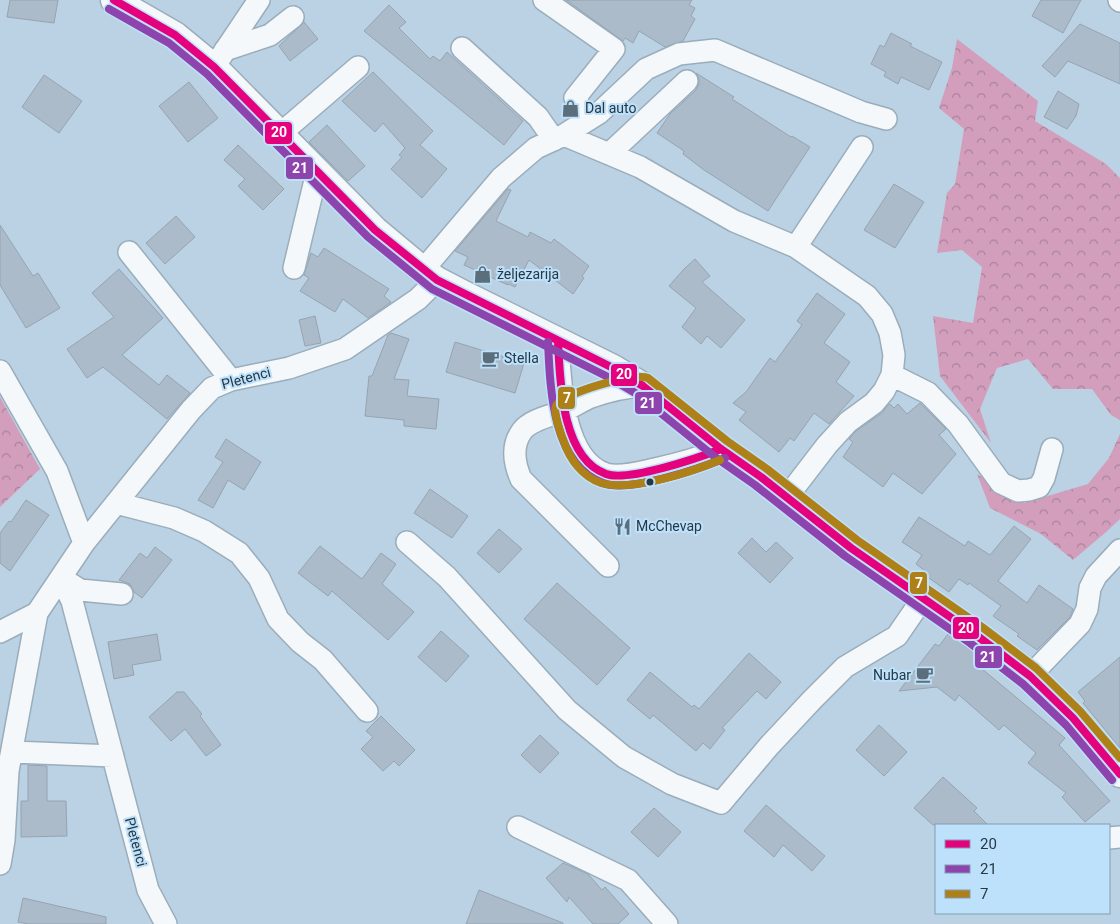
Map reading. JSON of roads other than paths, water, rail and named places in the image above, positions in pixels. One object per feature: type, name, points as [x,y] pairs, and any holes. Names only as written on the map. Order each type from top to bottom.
[{"type":"main road","points":[[114,0],[175,36],[220,58],[280,134],[375,230],[430,275],[509,318],[613,368],[644,386],[721,449],[787,497],[851,548],[976,634],[1030,676],[1073,718],[1120,774]]},
{"type":"street","points":[[220,58],[259,0]]},
{"type":"street","points":[[544,0],[614,49],[575,98],[588,120]]},
{"type":"street","points":[[220,58],[270,35],[293,17]]},
{"type":"street","points":[[462,48],[559,137],[610,154],[640,167],[734,221],[796,247],[867,296],[882,314],[890,332],[894,355],[892,375],[884,392],[874,403],[848,422],[827,445],[787,497]]},
{"type":"street","name":"Pletenci","points":[[0,864],[4,840],[8,771],[37,613],[84,543],[191,410],[212,388],[231,380],[289,368],[345,349],[418,299],[430,275],[501,178],[536,148],[559,137],[599,113],[646,69],[678,54],[715,50],[861,112],[886,119]]},
{"type":"street","points":[[280,134],[358,67]]},
{"type":"street","points":[[610,154],[687,80]]},
{"type":"street","points":[[796,247],[862,147]]},
{"type":"street","points":[[294,268],[317,172]]},
{"type":"street","points":[[129,252],[231,380]]},
{"type":"street","points":[[558,341],[565,410],[571,432],[580,454],[599,471],[617,475],[645,471],[688,461],[721,449]]},
{"type":"street","points":[[0,370],[57,471],[84,543]]},
{"type":"street","points":[[892,375],[928,393],[958,424],[1000,483],[1018,490],[1029,490],[1039,487],[1044,478],[1052,449]]},
{"type":"street","points":[[608,566],[521,479],[516,466],[514,449],[522,429],[548,416],[610,391],[625,387],[644,386]]},
{"type":"street","points":[[116,503],[174,518],[204,531],[239,553],[259,578],[278,619],[300,642],[323,660],[367,711]]},
{"type":"street","points":[[407,542],[447,577],[567,710],[624,757],[672,784],[721,802],[776,739],[845,667],[897,636],[923,598]]},
{"type":"street","points":[[1030,676],[1080,624],[1087,609],[1090,588],[1096,576],[1120,550]]},
{"type":"street","points":[[61,578],[80,590],[122,594]]},
{"type":"street","name":"Pletenci","points":[[61,578],[72,601],[148,890],[166,924]]},
{"type":"street","name":"Pletenci","points":[[0,632],[37,613]]},
{"type":"street","points":[[12,752],[113,756]]},
{"type":"street","points":[[518,827],[628,880],[668,924]]},
{"type":"place","name":"Dal auto","points":[[571,108]]},
{"type":"place","name":"željezarija","points":[[483,274]]},
{"type":"place","name":"Stella","points":[[490,358]]},
{"type":"place","name":"McChevap","points":[[622,526]]},
{"type":"place","name":"Nubar","points":[[925,675]]}]
